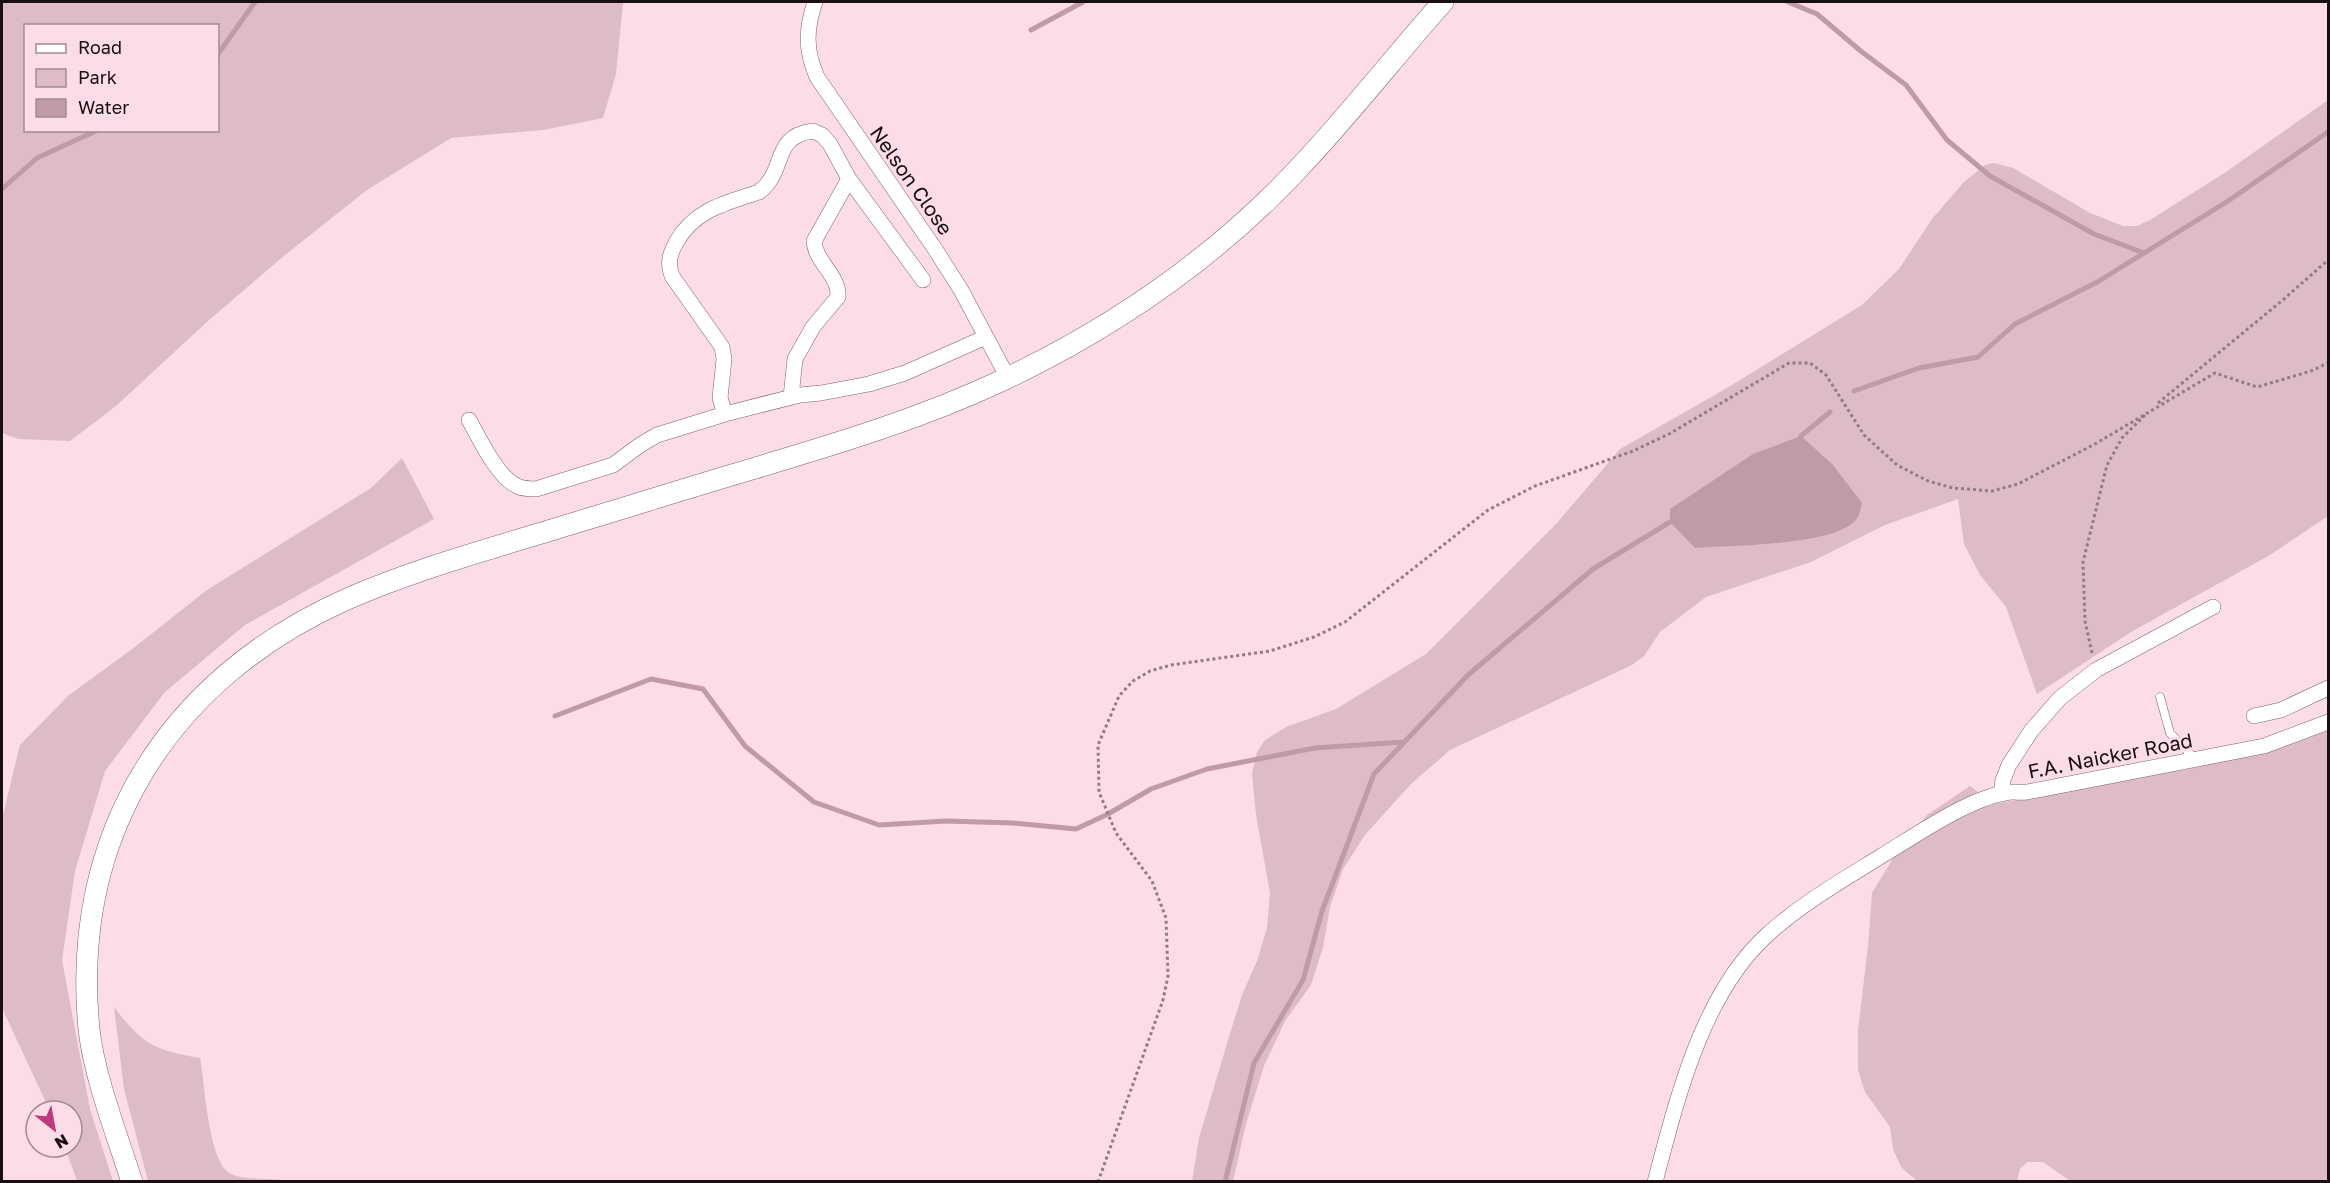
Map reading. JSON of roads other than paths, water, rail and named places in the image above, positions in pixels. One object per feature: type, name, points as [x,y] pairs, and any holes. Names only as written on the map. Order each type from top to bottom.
[{"type":"main road","points":[[132,1182],[104,1093],[90,1035],[87,989],[88,955],[97,886],[111,839],[130,796],[156,749],[221,677],[268,642],[346,599],[527,538],[902,423],[1008,378],[1129,311],[1179,277],[1230,234],[1299,168],[1443,2]]},
{"type":"street","name":"Nelson Close","points":[[815,2],[809,19],[807,45],[810,62],[817,77],[935,249],[1008,378]]},
{"type":"street","points":[[725,414],[720,398],[724,359],[722,347],[672,276],[669,266],[674,246],[683,229],[695,217],[759,192],[765,187],[770,182],[784,147],[795,135],[813,131],[822,135],[830,144],[849,179],[922,280]]},
{"type":"street","points":[[791,397],[795,359],[813,327],[838,297],[837,285],[817,255],[814,241],[849,179]]},
{"type":"street","points":[[469,420],[496,466],[514,485],[525,489],[536,489],[613,465],[640,444],[657,435],[791,397],[869,384],[905,372],[986,337]]},
{"type":"street","name":"F.A. Naicker Road","points":[[2213,607],[2096,670],[2060,698],[2031,730],[2006,771],[2002,787],[2007,792],[2027,792],[2196,760],[2264,746],[2328,722]]},
{"type":"street","points":[[2254,716],[2281,710],[2328,688]]},
{"type":"street","points":[[1655,1182],[1670,1128],[1708,1015],[1724,986],[1752,950],[1794,913],[1831,887],[1964,808],[2007,792]]},
{"type":"lane","points":[[2160,698],[2170,733],[2196,760]]},
{"type":"water","points":[[1801,436],[1833,465],[1862,503],[1855,521],[1842,529],[1803,540],[1695,548],[1670,522],[1670,509],[1753,454]]},
{"type":"waterway","points":[[219,53],[255,2]]},
{"type":"waterway","points":[[1031,30],[1083,2]]},
{"type":"waterway","points":[[1788,2],[1817,14],[1906,85],[1947,140],[1990,176],[2094,234],[2144,253]]},
{"type":"waterway","points":[[2,189],[37,158],[94,132]]},
{"type":"waterway","points":[[1854,391],[1919,368],[1978,357],[2015,324],[2099,281],[2228,201],[2328,132]]},
{"type":"waterway","points":[[1801,436],[1830,412]]},
{"type":"waterway","points":[[1225,1182],[1254,1063],[1303,980],[1322,911],[1374,774],[1468,675],[1593,569],[1670,522]]},
{"type":"waterway","points":[[555,716],[651,679],[703,689],[745,746],[814,802],[879,825],[946,821],[1013,823],[1076,829],[1108,814],[1151,789],[1207,769],[1315,748],[1404,742]]}]
